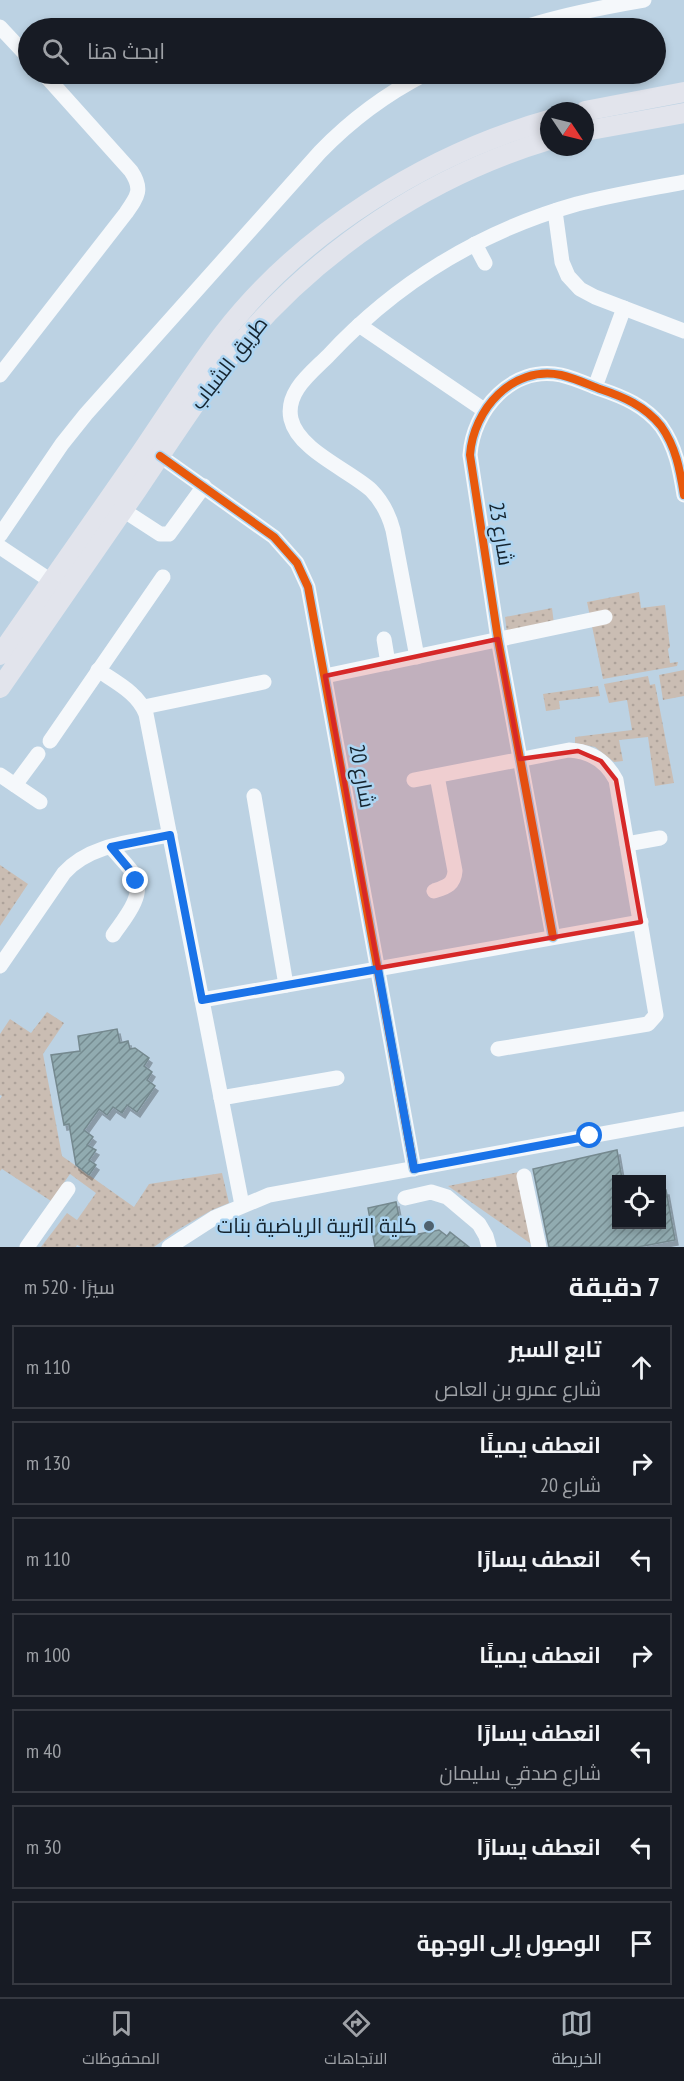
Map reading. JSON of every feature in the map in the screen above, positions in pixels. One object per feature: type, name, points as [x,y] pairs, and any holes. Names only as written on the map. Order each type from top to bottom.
[{"type":"main road","points":[[594,109],[684,92]]},
{"type":"main road","points":[[594,129],[684,113]]},
{"type":"main road","name":"طريق الشباب","points":[[0,655],[224,333],[261,292],[292,262],[344,220],[410,178],[483,143],[540,123]]},
{"type":"main road","name":"طريق الشباب","points":[[0,687],[219,372],[239,346],[285,296],[334,252],[386,216],[437,186],[490,161],[540,143]]},
{"type":"street","points":[[558,18],[644,0]]},
{"type":"street","points":[[0,27],[18,46]]},
{"type":"street","points":[[0,375],[126,213],[138,193],[138,181],[131,171],[53,84]]},
{"type":"street","points":[[0,535],[62,444],[86,414],[320,152],[365,111],[409,84]]},
{"type":"street","points":[[417,657],[393,530],[387,513],[371,490],[301,439],[291,421],[290,406],[298,387],[359,325],[416,279],[475,244],[506,228],[555,211],[604,198],[684,182]]},
{"type":"street","points":[[555,211],[562,262],[573,283],[587,293],[684,331]]},
{"type":"street","points":[[475,244],[485,263]]},
{"type":"street","points":[[595,387],[624,308]]},
{"type":"street","points":[[359,325],[484,410]]},
{"type":"street","name":"شارع 23","points":[[553,937],[498,639],[470,455],[473,433],[484,410],[504,389],[532,377],[561,375],[619,395],[638,405],[661,427],[675,453],[684,495]]},
{"type":"street","name":"شارع 20","points":[[160,456],[274,537],[297,563],[308,586],[378,969],[420,1167],[431,1192]]},
{"type":"street","points":[[123,510],[160,534],[169,534],[204,486]]},
{"type":"street","points":[[0,548],[51,581]]},
{"type":"street","points":[[50,741],[163,577]]},
{"type":"street","points":[[325,676],[605,617]]},
{"type":"street","points":[[384,639],[388,663]]},
{"type":"street","points":[[98,670],[134,695],[144,707],[242,1205]]},
{"type":"street","points":[[144,707],[264,682]]},
{"type":"street","points":[[414,780],[569,750],[586,753],[601,761],[616,780],[656,1015],[648,1024],[498,1049]]},
{"type":"street","points":[[15,785],[38,754]]},
{"type":"street","points":[[0,775],[40,802]]},
{"type":"street","points":[[434,891],[448,886],[455,871],[437,776]]},
{"type":"street","points":[[254,796],[286,985]]},
{"type":"street","points":[[0,966],[73,863],[91,852],[170,835]]},
{"type":"street","points":[[627,844],[660,838]]},
{"type":"street","points":[[111,847],[135,876],[137,886],[136,900],[114,936]]},
{"type":"street","points":[[202,1000],[641,922]]},
{"type":"street","points":[[221,1098],[337,1078]]},
{"type":"street","points":[[174,1245],[213,1218],[268,1195],[684,1119]]},
{"type":"street","points":[[524,1176],[539,1247]]},
{"type":"street","points":[[27,1247],[68,1189]]},
{"type":"street","points":[[405,1197],[431,1192],[447,1197],[475,1219],[483,1229],[489,1247]]},
{"type":"highlighted area","points":[[498,639],[520,759],[578,751],[601,761],[616,780],[641,922],[378,968],[325,676]]},
{"type":"shaded area","points":[[639,592],[641,608],[665,605],[670,663],[678,662],[677,666],[603,679],[587,602]]},
{"type":"shaded area","points":[[552,608],[554,624],[507,633],[505,617]]},
{"type":"shaded area","points":[[684,670],[684,696],[663,700],[659,675]]},
{"type":"shaded area","points":[[648,676],[650,685],[655,684],[674,783],[655,786],[648,737],[619,740],[623,761],[614,762],[595,747],[575,743],[575,737],[632,730],[627,700],[609,703],[604,684]]},
{"type":"shaded area","points":[[598,686],[600,696],[559,701],[560,709],[546,711],[543,694]]},
{"type":"shaded area","points":[[0,865],[28,884],[0,926]]},
{"type":"shaded area","points":[[47,1012],[64,1023],[43,1054],[62,1156],[134,1207],[149,1184],[222,1173],[229,1203],[179,1229],[154,1247],[81,1247],[77,1245],[76,1247],[41,1247],[67,1213],[77,1220],[96,1193],[70,1174],[51,1201],[2,1169],[0,1171],[0,1099],[2,1096],[0,1095],[0,1034],[10,1019],[31,1033]]},
{"type":"shaded area","points":[[519,1172],[534,1246],[448,1186]]},
{"type":"building","points":[[117,1029],[120,1043],[128,1041],[130,1049],[135,1048],[149,1058],[144,1066],[152,1072],[147,1080],[155,1086],[137,1112],[127,1105],[122,1113],[113,1107],[107,1115],[99,1109],[84,1130],[93,1137],[87,1145],[96,1150],[89,1160],[96,1165],[89,1175],[76,1165],[69,1124],[64,1125],[51,1055],[80,1051],[78,1036]]},
{"type":"building","points":[[617,1150],[621,1175],[612,1175],[612,1229],[666,1229],[666,1190],[675,1240],[638,1247],[549,1247],[533,1169]]},
{"type":"building","points":[[396,1202],[403,1237],[439,1230],[447,1236],[450,1232],[469,1247],[375,1247],[368,1208]]},
{"type":"cycle path","points":[[553,937],[498,639],[470,455],[473,438],[487,407],[511,384],[527,377],[543,374],[566,376],[626,399],[655,419],[674,450],[684,495]]},
{"type":"cycle path","points":[[160,456],[274,537],[297,563],[308,587],[414,1169]]},
{"type":"place","name":"كلية التربية الرياضية بنات","points":[[429,1226]]},
{"type":"route","points":[[136,881],[135,876],[111,847],[170,835],[202,1000],[378,969],[414,1169],[590,1136]]}]
